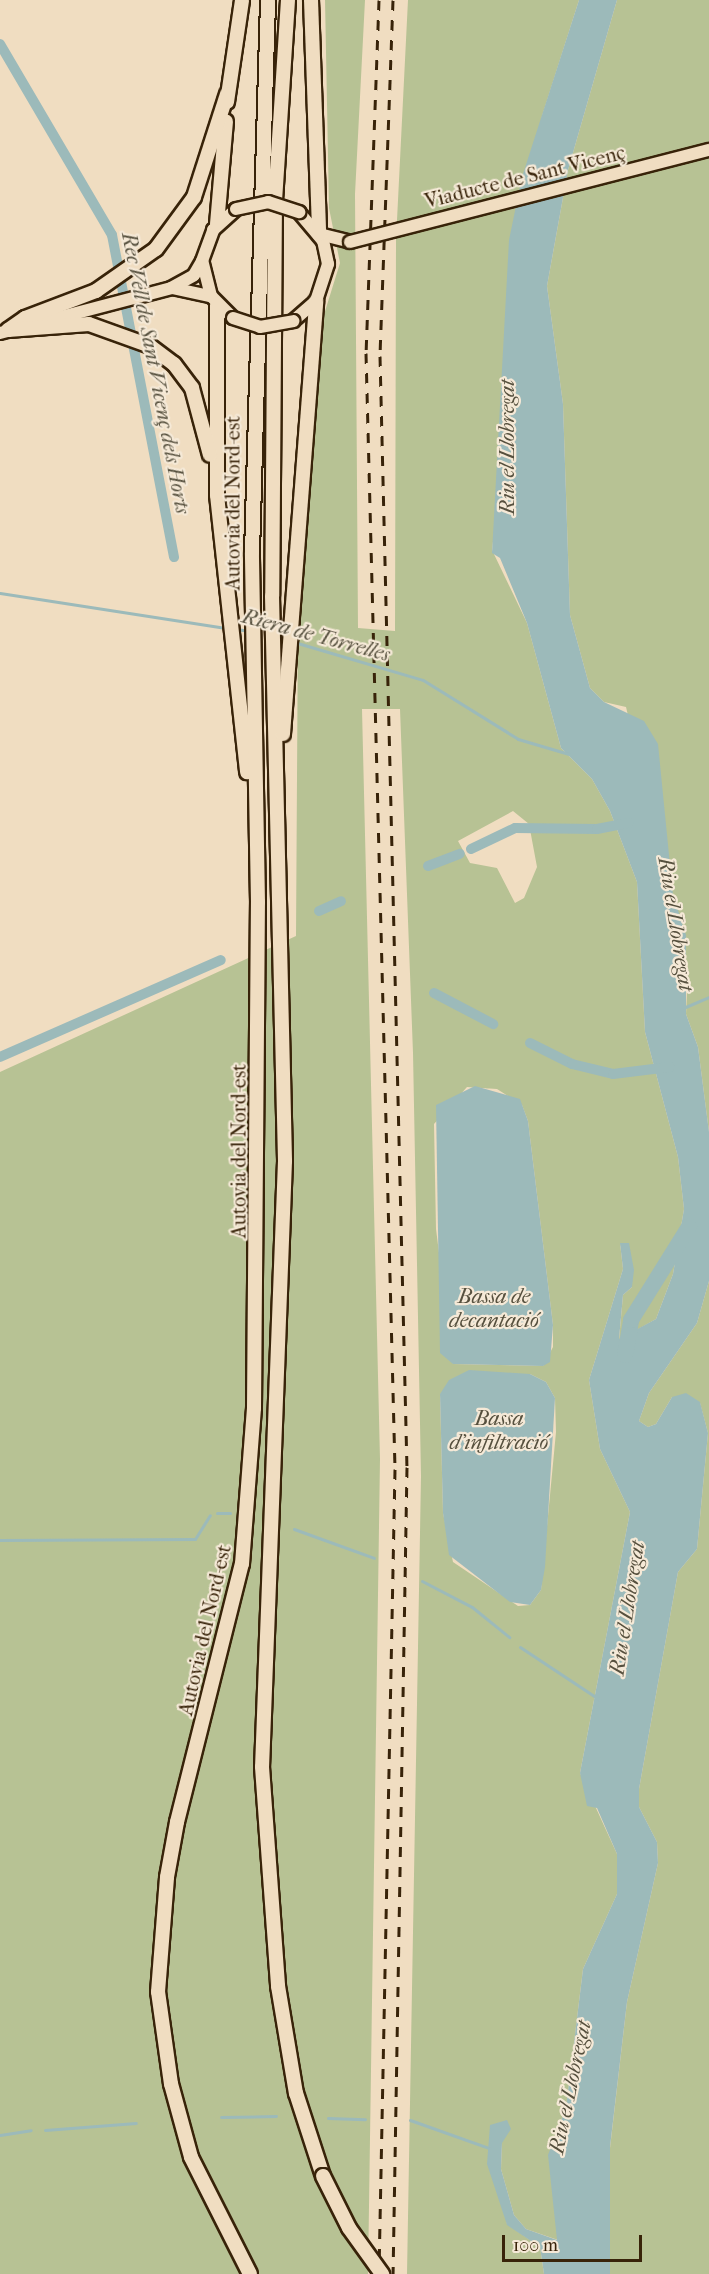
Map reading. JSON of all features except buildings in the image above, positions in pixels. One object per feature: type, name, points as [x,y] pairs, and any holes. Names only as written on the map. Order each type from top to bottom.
[{"type":"highway","points":[[217,224],[227,94],[242,0]]},
{"type":"highway","name":"Autovia del Nord-est","points":[[250,2274],[233,2248],[179,2118],[158,1992],[167,1877],[230,1623],[247,1514],[259,1248],[252,614],[254,363],[268,0]]},
{"type":"highway","name":"Autovia del Nord-est","points":[[288,0],[275,199],[272,618],[285,1161],[265,1636],[264,1849],[290,2062],[323,2176],[349,2228],[382,2274]]},
{"type":"highway","points":[[311,0],[319,234]]},
{"type":"highway","points":[[4,332],[25,318],[96,291],[156,249],[194,197],[227,94]]},
{"type":"highway","points":[[214,300],[217,495]]},
{"type":"highway","points":[[276,750],[284,732],[287,667],[316,301]]},
{"type":"highway","points":[[4,332],[74,324],[105,328],[139,340],[174,363],[203,414],[217,495],[255,814]]},
{"type":"main road","name":"Viaducte de Sant Vicenç","points":[[319,234],[350,242],[709,150]]},
{"type":"main road","points":[[4,332],[171,288],[194,275],[217,224],[236,209],[268,202],[299,212],[319,234],[328,264]]},
{"type":"main road","points":[[171,288],[214,300],[233,318],[267,327],[293,321],[316,301],[328,264],[350,242]]},
{"type":"main road","points":[[202,261],[214,300]]},
{"type":"green space","points":[[325,0],[365,0],[355,194],[358,628],[395,631],[396,240],[408,0],[579,0],[542,116],[492,550],[527,623],[561,748],[592,779],[610,811],[637,882],[645,1032],[678,1157],[684,1209],[673,1274],[656,1319],[619,1340],[623,1295],[632,1287],[620,1243],[623,1269],[589,1380],[600,1449],[630,1512],[580,1773],[617,1854],[617,1894],[583,1969],[566,2108],[554,2138],[558,2240],[526,2229],[514,2215],[501,2169],[502,2143],[490,2125],[507,2224],[540,2247],[544,2274],[407,2274],[421,1476],[413,1053],[400,709],[362,709],[380,1459],[368,2274],[0,2274],[0,1072],[296,936],[298,617],[322,321],[340,263],[329,208]],"holes":[[[513,811],[529,824],[537,867],[524,898],[515,903],[497,868],[470,863],[458,841]],[[467,1087],[497,1089],[522,1105],[528,1121],[553,1325],[553,1347],[543,1366],[453,1364],[436,1229],[434,1124]],[[530,1374],[546,1382],[555,1398],[556,1432],[541,1590],[530,1605],[518,1606],[453,1562],[443,1513],[440,1394]]]},
{"type":"green space","points":[[617,0],[709,0],[709,1132],[698,1047],[686,1014],[688,968],[626,707],[604,702],[590,688],[570,615],[563,404],[547,286],[568,170]]},
{"type":"green space","points":[[709,1281],[709,2274],[610,2274],[610,2148],[627,2002],[658,1863],[657,1842],[639,1807],[639,1789],[678,1572],[697,1549],[708,1433],[700,1403],[672,1397],[656,1424],[648,1427],[639,1421],[649,1393],[697,1323]]},
{"type":"water","points":[[579,0],[617,0],[568,170],[547,286],[563,404],[570,615],[590,688],[604,702],[644,721],[658,744],[673,895],[686,935],[686,1014],[698,1047],[709,1132],[709,1281],[697,1323],[649,1393],[639,1421],[648,1427],[656,1424],[672,1397],[686,1393],[700,1402],[708,1433],[697,1549],[678,1572],[639,1789],[639,1807],[657,1842],[658,1863],[627,2002],[610,2147],[610,2274],[544,2274],[540,2247],[507,2225],[487,2164],[490,2125],[507,2120],[511,2129],[502,2143],[501,2169],[514,2215],[526,2229],[557,2240],[548,2155],[566,2108],[583,1969],[617,1894],[617,1854],[597,1808],[587,1806],[580,1773],[630,1512],[600,1449],[589,1380],[623,1269],[620,1243],[629,1243],[634,1270],[632,1287],[623,1295],[619,1339],[656,1319],[673,1274],[684,1209],[678,1157],[645,1032],[637,882],[610,811],[592,779],[561,748],[527,623],[500,558],[492,553],[509,240],[522,177]]},
{"type":"water","name":"Bassa de decantació","points":[[475,1086],[520,1099],[528,1121],[553,1325],[550,1362],[543,1366],[453,1364],[440,1353],[436,1105]]},
{"type":"water","name":"Bassa d'infiltració","points":[[469,1370],[530,1374],[546,1382],[555,1398],[545,1567],[541,1590],[530,1605],[510,1602],[449,1555],[443,1513],[440,1394],[449,1380]]},
{"type":"waterway","name":"Rec Vell de Sant Vicenç dels Horts","points":[[0,44],[112,235],[174,557]]},
{"type":"waterway","name":"Riera de Torrelles","points":[[0,593],[227,628]]},
{"type":"waterway","name":"Riera de Torrelles","points":[[236,629],[250,631]]},
{"type":"waterway","name":"Riera de Torrelles","points":[[294,642],[423,680],[518,739],[569,754]]},
{"type":"waterway","points":[[471,849],[515,828],[597,829],[628,823]]},
{"type":"waterway","points":[[428,866],[460,854]]},
{"type":"waterway","points":[[319,911],[341,901]]},
{"type":"waterway","points":[[0,1057],[221,960]]},
{"type":"waterway","points":[[434,993],[493,1024]]},
{"type":"waterway","points":[[683,1008],[709,997]]},
{"type":"waterway","points":[[530,1043],[572,1064],[613,1074],[670,1067]]},
{"type":"waterway","name":"Riu el Llobregat","points":[[625,1355],[631,1320],[689,1227]]},
{"type":"waterway","points":[[217,1513],[230,1513]]},
{"type":"waterway","points":[[0,1540],[195,1539],[210,1515]]},
{"type":"waterway","points":[[294,1529],[374,1558]]},
{"type":"waterway","points":[[422,1581],[472,1607],[509,1637]]},
{"type":"waterway","points":[[520,1647],[600,1700]]},
{"type":"waterway","points":[[221,2117],[276,2116]]},
{"type":"waterway","points":[[328,2118],[365,2119]]},
{"type":"waterway","points":[[410,2120],[489,2148]]},
{"type":"waterway","points":[[45,2130],[136,2123]]},
{"type":"waterway","points":[[0,2135],[31,2130]]},
{"type":"railway","points":[[379,0],[366,353],[395,1469],[379,2274]]},
{"type":"railway","points":[[393,0],[380,356],[407,1467],[393,2274]]}]
